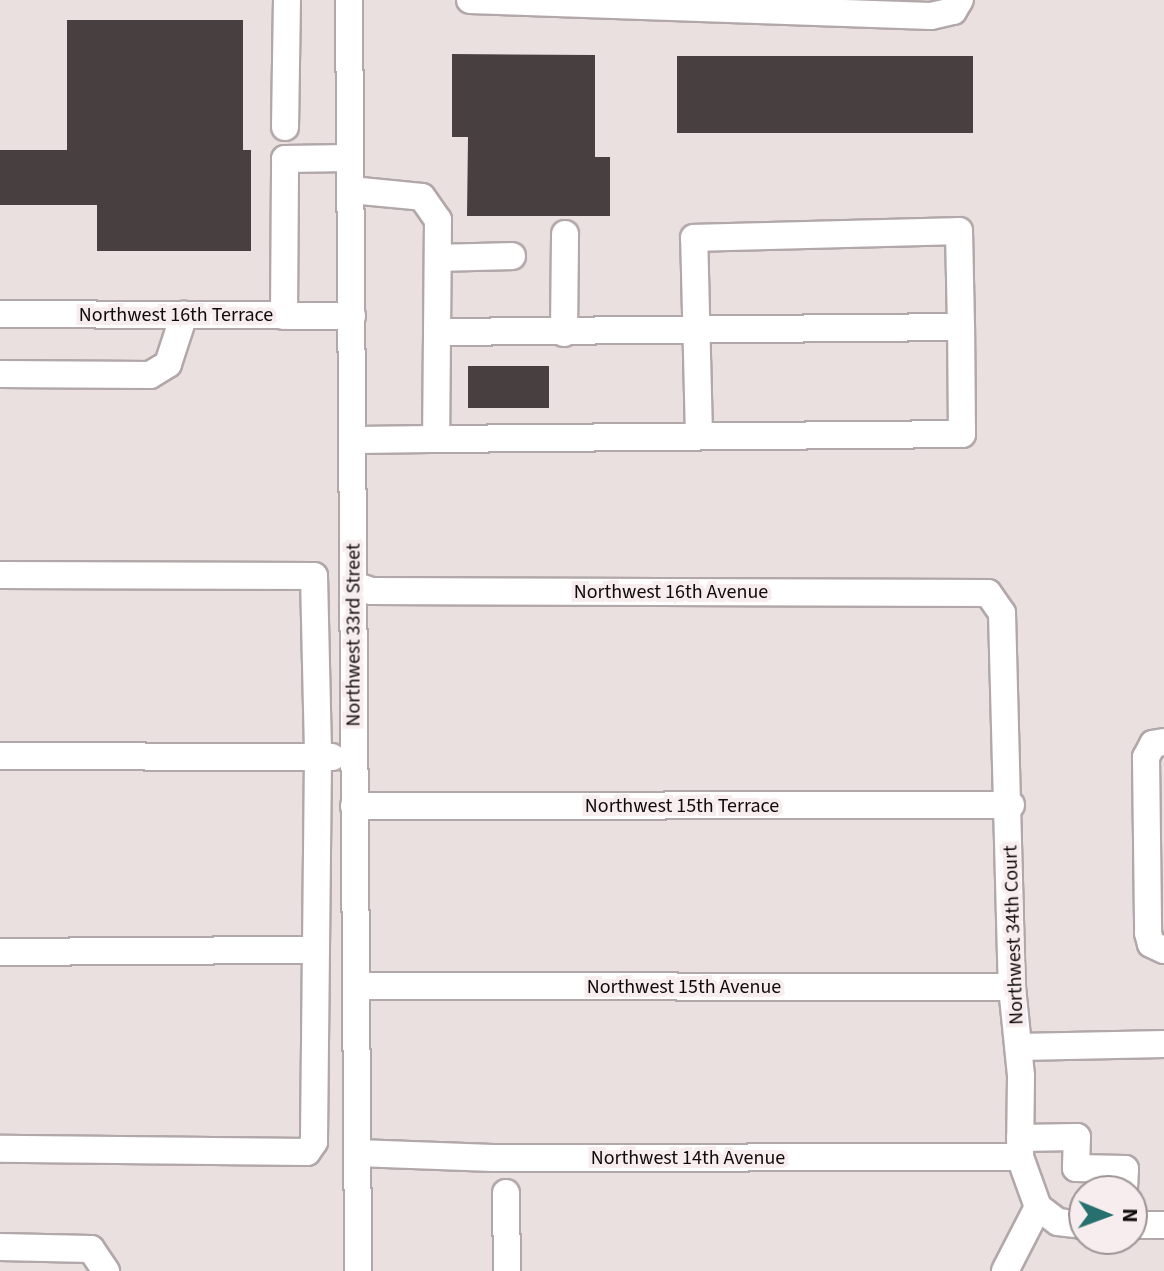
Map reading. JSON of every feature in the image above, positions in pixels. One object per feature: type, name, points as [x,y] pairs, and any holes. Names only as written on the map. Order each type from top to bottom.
[{"type":"street","points":[[285,127],[287,0]]},
{"type":"street","name":"Northwest 33rd Street","points":[[349,0],[358,1271]]},
{"type":"street","points":[[470,0],[931,16],[953,11],[960,0]]},
{"type":"street","points":[[284,316],[285,159],[350,158]]},
{"type":"street","points":[[351,190],[422,197],[438,220],[436,439]]},
{"type":"street","points":[[353,440],[962,434],[959,231],[694,238],[699,436]]},
{"type":"street","points":[[564,333],[565,234]]},
{"type":"street","points":[[438,258],[512,256]]},
{"type":"street","name":"Northwest 16th Terrace","points":[[0,314],[352,316]]},
{"type":"street","points":[[0,374],[150,375],[168,364],[184,315]]},
{"type":"street","points":[[437,332],[697,333],[961,327]]},
{"type":"street","points":[[0,575],[314,576],[318,757],[314,1142],[307,1152],[0,1149]]},
{"type":"street","name":"Northwest 16th Avenue","points":[[354,585],[371,591],[988,593]]},
{"type":"street","name":"Northwest 34th Court","points":[[988,593],[1002,613],[1011,805],[1012,987],[1019,1047],[1020,1148],[1038,1207]]},
{"type":"street","points":[[1164,742],[1153,744],[1146,757],[1148,933],[1151,944],[1164,950]]},
{"type":"street","points":[[0,756],[354,757]]},
{"type":"street","name":"Northwest 15th Terrace","points":[[354,806],[1011,805]]},
{"type":"street","points":[[0,952],[316,950]]},
{"type":"street","name":"Northwest 15th Avenue","points":[[356,986],[1012,987]]},
{"type":"street","points":[[1019,1047],[1164,1044]]},
{"type":"street","name":"Northwest 14th Avenue","points":[[357,1153],[493,1158],[1020,1148],[1077,1137],[1076,1168],[1125,1169],[1125,1175]]},
{"type":"street","points":[[506,1193],[507,1271]]},
{"type":"street","points":[[1005,1271],[1038,1207],[1058,1222],[1068,1223]]},
{"type":"street","points":[[0,1247],[91,1249],[106,1271]]},
{"type":"building","points":[[67,20],[243,20],[243,150],[251,150],[251,251],[97,251],[97,205],[0,205],[0,150],[67,150]]},
{"type":"building","points":[[452,54],[595,55],[595,157],[610,157],[610,216],[467,216],[468,137],[452,137]]},
{"type":"building","points":[[677,56],[973,56],[973,133],[677,133]]},
{"type":"building","points":[[468,366],[549,366],[549,408],[468,408]]}]
